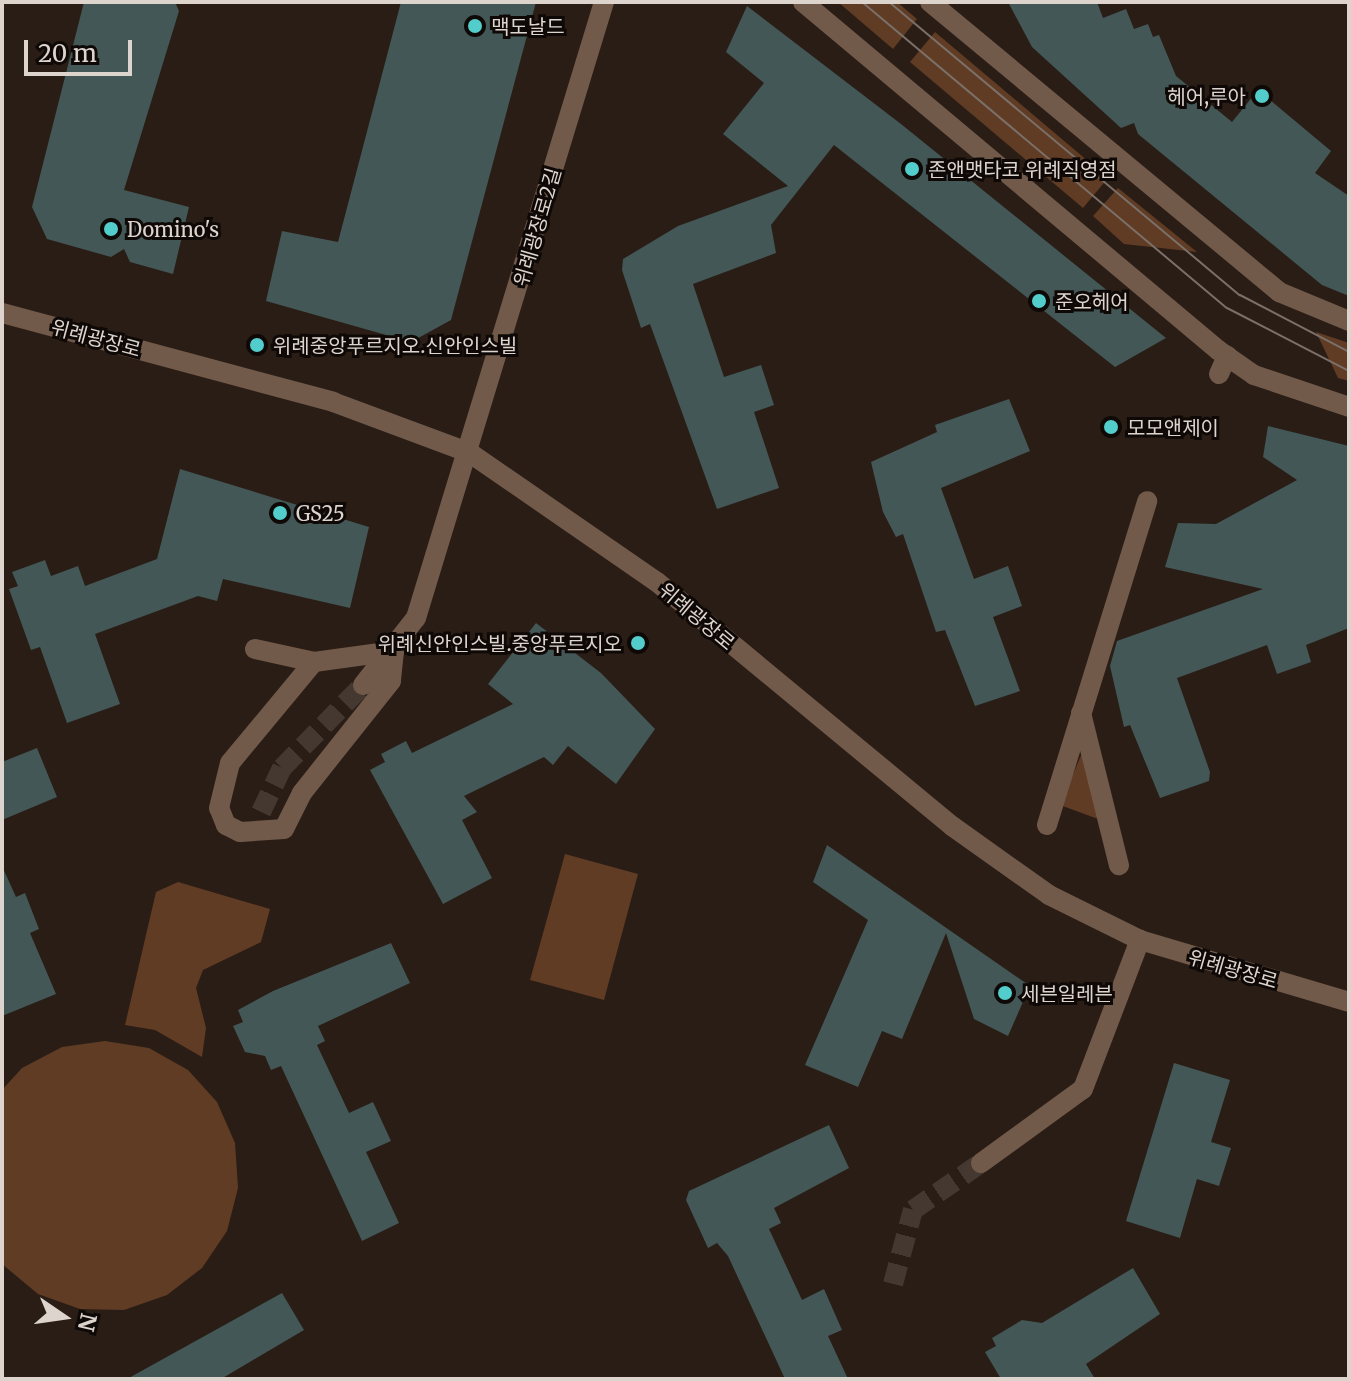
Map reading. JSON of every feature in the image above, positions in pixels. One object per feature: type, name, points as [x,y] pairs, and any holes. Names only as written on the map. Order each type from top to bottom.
[{"type":"street","name":"위례광장로2길","points":[[394,651],[416,618],[470,453],[604,2]]},
{"type":"street","points":[[803,2],[1223,365],[1349,407]]},
{"type":"street","points":[[930,2],[1267,283],[1349,321]]},
{"type":"street","name":"위례광장로","points":[[2,313],[333,402],[470,453],[657,582],[952,826],[1049,895],[1140,940],[1349,1002]]},
{"type":"street","points":[[1047,825],[1147,501]]},
{"type":"street","points":[[255,649],[314,662],[394,651]]},
{"type":"street","points":[[314,662],[230,763],[219,808],[226,825],[240,832],[284,829],[302,793],[391,681],[394,651]]},
{"type":"street","points":[[363,685],[394,651]]},
{"type":"street","points":[[1081,713],[1119,865]]},
{"type":"street","points":[[981,1163],[1083,1089],[1140,940]]},
{"type":"shaded area","points":[[838,2],[897,2],[917,19],[893,49]]},
{"type":"shaded area","points":[[935,32],[1108,178],[1083,208],[910,62]]},
{"type":"shaded area","points":[[1118,188],[1197,252],[1124,244],[1093,216]]},
{"type":"shaded area","points":[[1316,332],[1349,343],[1349,381],[1338,378]]},
{"type":"shaded area","points":[[1082,753],[1098,819],[1060,805]]},
{"type":"shaded area","points":[[565,854],[638,874],[604,1000],[530,980]]},
{"type":"shaded area","points":[[178,882],[270,909],[261,942],[203,970],[196,988],[206,1028],[202,1057],[155,1030],[125,1025],[156,892]]},
{"type":"shaded area","points":[[105,1041],[149,1048],[188,1070],[217,1102],[235,1143],[238,1188],[227,1231],[202,1268],[167,1295],[124,1310],[80,1309],[38,1294],[2,1264],[2,1090],[22,1068],[62,1047]]},
{"type":"building","points":[[84,2],[175,2],[179,11],[124,190],[189,207],[173,274],[130,262],[124,249],[111,257],[47,239],[32,207]]},
{"type":"building","points":[[401,2],[536,2],[451,320],[411,342],[266,301],[282,231],[338,242]]},
{"type":"building","points":[[1008,2],[1097,2],[1103,18],[1126,9],[1134,29],[1148,24],[1153,37],[1159,35],[1176,76],[1232,122],[1258,90],[1331,151],[1315,173],[1349,196],[1349,296],[1322,285],[1138,134],[1134,123],[1121,128],[1032,47]]},
{"type":"building","points":[[747,6],[901,124],[1166,338],[1115,367],[834,145],[771,225],[776,253],[693,284],[724,377],[761,365],[774,405],[754,412],[779,488],[717,509],[650,324],[641,328],[622,270],[623,259],[678,226],[788,186],[723,134],[764,83],[726,52]]},
{"type":"building","points":[[1009,399],[1030,451],[941,488],[974,579],[1008,566],[1022,606],[993,617],[1020,691],[975,706],[945,630],[936,632],[903,534],[896,537],[883,512],[871,462],[937,432],[935,425]]},
{"type":"building","points":[[1268,426],[1349,446],[1349,628],[1306,645],[1311,662],[1277,674],[1267,645],[1177,678],[1210,772],[1209,781],[1160,798],[1130,725],[1124,727],[1110,666],[1117,641],[1263,589],[1165,567],[1178,523],[1216,524],[1297,480],[1263,457]]},
{"type":"building","points":[[180,469],[369,527],[350,608],[223,579],[217,601],[198,596],[95,634],[120,704],[67,723],[40,647],[31,650],[9,589],[18,586],[12,572],[45,560],[51,576],[78,566],[85,586],[157,559]]},
{"type":"building","points":[[536,623],[601,673],[655,729],[616,784],[568,746],[553,765],[544,757],[464,796],[477,812],[462,820],[492,878],[443,904],[370,770],[385,762],[381,754],[406,741],[412,753],[513,704],[488,684]]},
{"type":"building","points":[[37,748],[57,797],[2,820],[2,762]]},
{"type":"building","points":[[827,845],[1030,986],[1008,1036],[974,1019],[946,933],[902,1039],[882,1031],[858,1087],[805,1065],[868,920],[813,882]]},
{"type":"building","points":[[2,866],[16,897],[25,893],[39,929],[30,933],[56,994],[2,1016]]},
{"type":"building","points":[[391,943],[410,983],[318,1026],[325,1041],[317,1045],[349,1113],[373,1102],[391,1141],[366,1152],[399,1223],[362,1241],[281,1066],[271,1070],[265,1056],[245,1052],[233,1026],[243,1022],[238,1010],[273,991]]},
{"type":"building","points":[[1174,1063],[1230,1080],[1211,1142],[1231,1148],[1219,1186],[1197,1179],[1180,1238],[1126,1221]]},
{"type":"building","points":[[829,1125],[849,1168],[774,1208],[781,1223],[769,1229],[802,1300],[824,1289],[842,1330],[828,1336],[848,1379],[785,1379],[728,1256],[717,1243],[708,1248],[686,1200],[689,1191]]},
{"type":"building","points":[[1133,1268],[1160,1314],[1086,1364],[1095,1379],[1001,1379],[985,1352],[996,1346],[992,1338],[1022,1320],[1042,1323]]},
{"type":"building","points":[[282,1293],[304,1330],[221,1379],[127,1379]]},
{"type":"tunnel","points":[[261,812],[282,768],[363,685]]},
{"type":"tunnel","points":[[893,1284],[913,1210],[981,1163]]},
{"type":"tram line","points":[[862,2],[1227,308],[1349,371]]},
{"type":"tram line","points":[[889,2],[1240,295],[1349,352]]},
{"type":"place","name":"맥도날드","points":[[475,26]]},
{"type":"place","name":"헤어,루아","points":[[1262,96]]},
{"type":"place","name":"존앤맷타코 위례직영점","points":[[912,169]]},
{"type":"place","name":"Domino's","points":[[111,229]]},
{"type":"place","name":"준오헤어","points":[[1039,301]]},
{"type":"place","name":"위례중앙푸르지오.신안인스빌","points":[[257,345]]},
{"type":"place","name":"모모앤제이","points":[[1111,427]]},
{"type":"place","name":"GS25","points":[[280,513]]},
{"type":"place","name":"위례신안인스빌.중앙푸르지오","points":[[638,643]]},
{"type":"place","name":"세븐일레븐","points":[[1005,993]]}]
